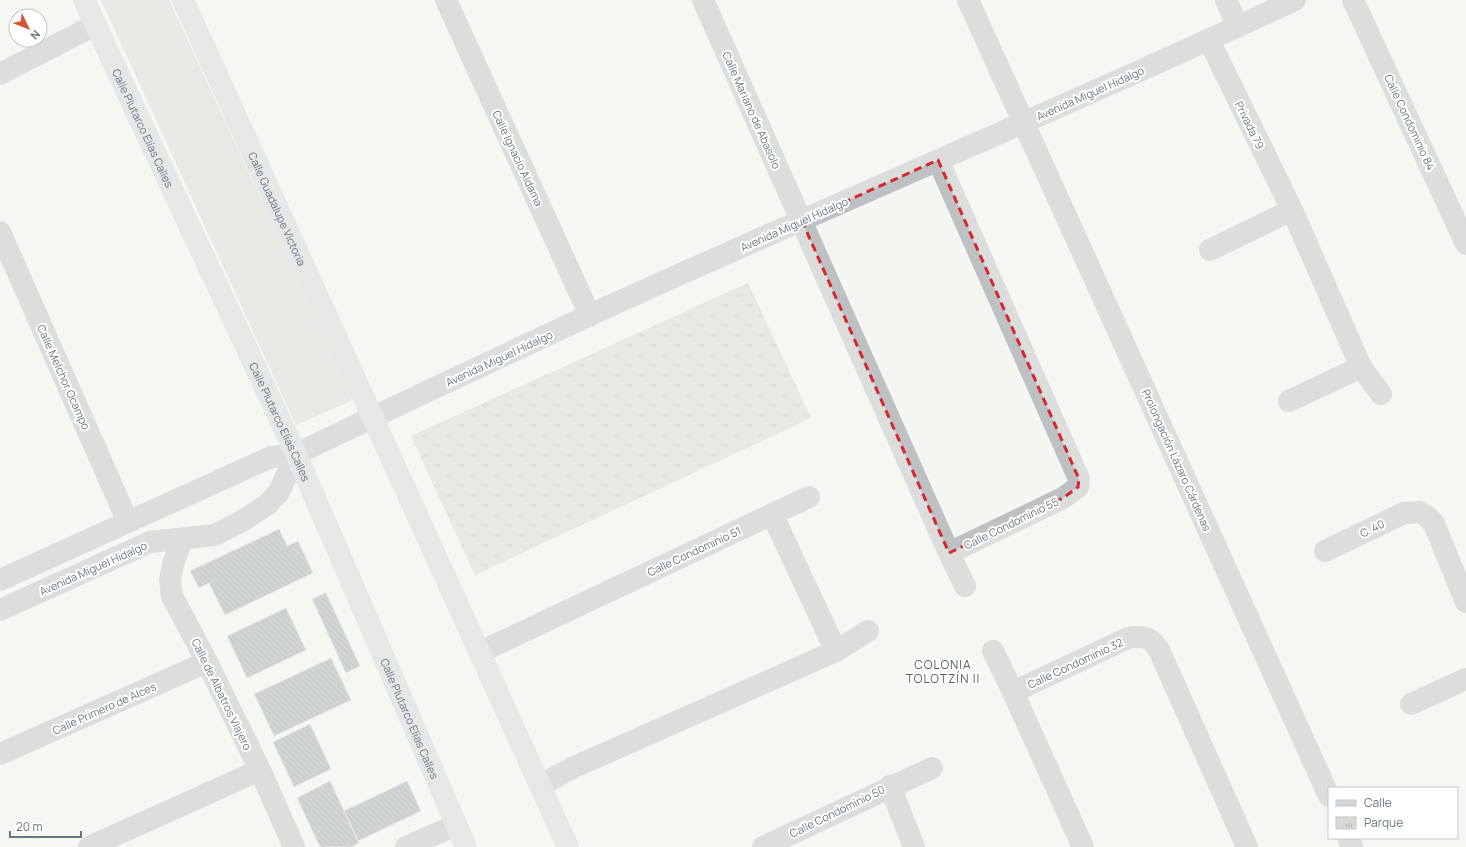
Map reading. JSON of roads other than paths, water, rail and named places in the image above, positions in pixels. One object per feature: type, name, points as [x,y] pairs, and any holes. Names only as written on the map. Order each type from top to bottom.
[{"type":"main road","name":"Calle Plutarco Elías Calles","points":[[84,0],[296,454],[466,847]]},
{"type":"main road","name":"Calle Guadalupe Victoria","points":[[183,0],[373,418]]},
{"type":"main road","points":[[373,418],[568,847]]},
{"type":"street","name":"Calle Ignacio Aldama","points":[[446,0],[590,316]]},
{"type":"street","name":"Calle Mariano de Abasolo","points":[[703,0],[802,221]]},
{"type":"street","name":"Prolongación Lázaro Cárdenas","points":[[968,0],[1328,794]]},
{"type":"street","points":[[1226,0],[1238,27]]},
{"type":"street","name":"Avenida Miguel Hidalgo","points":[[0,580],[271,457],[296,454],[590,316],[938,160],[1025,123],[1295,0]]},
{"type":"street","name":"Calle Condominio 84","points":[[1353,0],[1466,244]]},
{"type":"street","points":[[0,74],[95,25]]},
{"type":"street","name":"Privada 79","points":[[1209,40],[1292,210],[1361,367],[1381,394]]},
{"type":"street","name":"Calle Condominio 55","points":[[938,160],[1079,479],[1078,487],[1063,498],[949,554]]},
{"type":"street","points":[[1210,250],[1292,210]]},
{"type":"street","points":[[802,221],[949,554],[965,586]]},
{"type":"street","name":"Calle Melchor Ocampo","points":[[0,232],[128,522]]},
{"type":"street","points":[[1289,401],[1361,367]]},
{"type":"street","name":"Avenida Miguel Hidalgo","points":[[0,610],[150,542],[215,535],[242,521],[268,504],[279,492],[296,454]]},
{"type":"street","name":"Calle Condominio 51","points":[[480,652],[809,497]]},
{"type":"street","name":"C. 40","points":[[1325,551],[1404,513],[1420,512],[1428,517],[1434,524],[1466,602]]},
{"type":"street","points":[[772,514],[836,651]]},
{"type":"street","name":"Calle de Albatros Viajero","points":[[182,539],[173,564],[170,580],[172,596],[207,662],[260,770],[294,847]]},
{"type":"street","points":[[541,785],[572,768],[836,651],[868,631]]},
{"type":"street","name":"Calle Condominio 32","points":[[1013,692],[1128,638],[1137,636],[1146,637],[1154,642],[1160,650],[1247,847]]},
{"type":"street","points":[[993,652],[1013,692],[1083,847]]},
{"type":"street","name":"Calle Primero de Alces","points":[[0,754],[207,662]]},
{"type":"street","points":[[1411,704],[1466,679]]},
{"type":"street","name":"Calle Condominio 50","points":[[763,847],[890,786],[932,768]]},
{"type":"street","points":[[89,847],[260,770]]},
{"type":"street","name":"Calle Condominio 50","points":[[890,786],[914,847]]},
{"type":"street","points":[[406,847],[456,825]]},
{"type":"district","name":"COLONIA TOLOTZÍN II","points":[[943,671]]}]
